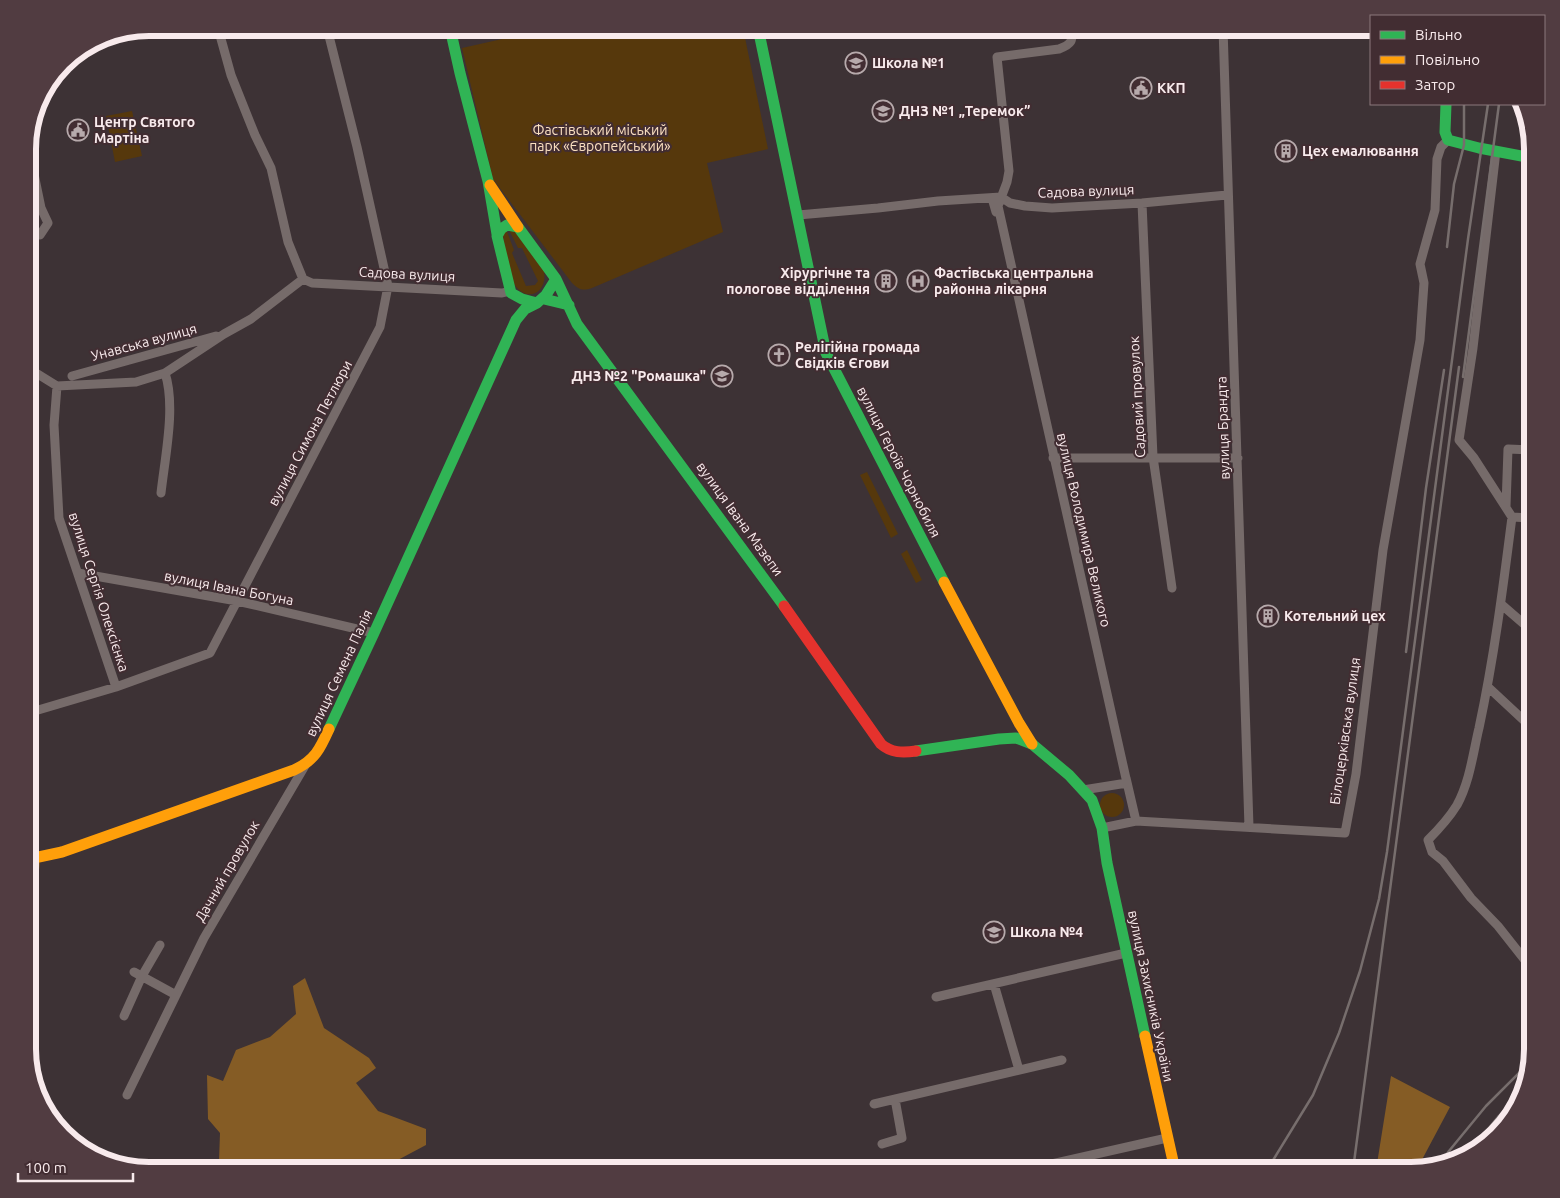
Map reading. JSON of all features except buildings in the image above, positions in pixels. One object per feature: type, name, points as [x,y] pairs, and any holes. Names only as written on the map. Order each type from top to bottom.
[{"type":"street","points":[[220,36],[231,75],[255,135],[271,168],[288,242],[303,279]]},
{"type":"street","name":"вулиця Симона Петлюри","points":[[36,711],[116,687],[210,653],[380,327],[388,286],[357,147],[329,36]]},
{"type":"street","points":[[452,36],[488,181],[497,234],[516,320]]},
{"type":"street","name":"вулиця Героїв Чорнобиля","points":[[760,36],[826,353],[942,579],[1032,744]]},
{"type":"street","points":[[997,197],[1007,182],[1009,171],[997,57],[1059,49],[1068,46],[1072,36]]},
{"type":"street","name":"вулиця Брандта","points":[[1223,36],[1249,827]]},
{"type":"street","points":[[1446,105],[1445,132],[1448,140],[1470,147],[1524,156]]},
{"type":"street","name":"Білоцерківська вулиця","points":[[1102,828],[1136,821],[1345,833],[1356,774],[1383,550],[1420,340],[1424,284],[1420,264],[1435,210],[1437,159],[1441,146],[1448,140]]},
{"type":"street","points":[[1496,151],[1473,348],[1459,440],[1474,458],[1512,517],[1502,605],[1488,687],[1467,781],[1457,804],[1445,822],[1428,840],[1432,852],[1443,861],[1471,898],[1498,926],[1524,959]]},
{"type":"street","points":[[488,181],[518,227]]},
{"type":"street","points":[[36,184],[41,208],[48,223],[40,235],[36,235]]},
{"type":"street","name":"Садова вулиця","points":[[798,215],[878,208],[938,200],[997,197],[1010,203],[1052,208],[1142,203],[1228,195]]},
{"type":"street","name":"вулиця Володимира Великого","points":[[997,197],[1136,821]]},
{"type":"street","name":"Садовий провулок","points":[[1142,203],[1154,457],[1172,588]]},
{"type":"street","points":[[497,234],[507,225],[518,227]]},
{"type":"street","name":"вулиця Івана Мазепи","points":[[518,227],[556,279],[577,324],[764,577],[881,744],[888,750],[900,753],[1012,738],[1032,744]]},
{"type":"street","name":"Садова вулиця","points":[[303,279],[312,283],[510,292]]},
{"type":"street","name":"Унавська вулиця","points":[[57,386],[136,382],[164,373],[224,334],[251,320],[303,279]]},
{"type":"street","points":[[540,301],[549,292],[556,279]]},
{"type":"street","points":[[510,292],[522,299],[569,305]]},
{"type":"street","name":"вулиця Семена Палія","points":[[36,860],[290,772],[314,758],[374,633],[516,320],[525,309],[540,301]]},
{"type":"street","name":"Унавська вулиця","points":[[72,376],[224,334]]},
{"type":"street","points":[[36,373],[57,386]]},
{"type":"street","points":[[162,493],[169,427],[169,386],[164,373]]},
{"type":"street","name":"вулиця Сергія Олексієнка","points":[[57,386],[54,425],[59,518],[116,687]]},
{"type":"street","points":[[1506,507],[1508,449],[1524,450]]},
{"type":"street","points":[[1054,458],[1238,458]]},
{"type":"street","points":[[1512,517],[1524,518]]},
{"type":"street","name":"вулиця Івана Богуна","points":[[78,573],[237,601],[374,633]]},
{"type":"street","points":[[1502,605],[1524,624]]},
{"type":"street","points":[[1488,687],[1524,721]]},
{"type":"street","points":[[1032,744],[1084,790],[1092,800],[1102,828]]},
{"type":"street","name":"Дачний провулок","points":[[127,1095],[204,938],[307,763]]},
{"type":"street","points":[[1084,790],[1127,783]]},
{"type":"street","name":"вулиця Захисників України","points":[[1102,828],[1107,863],[1126,954],[1172,1162]]},
{"type":"street","points":[[124,1016],[138,974],[160,945]]},
{"type":"street","points":[[936,997],[1126,954]]},
{"type":"street","points":[[138,974],[176,995]]},
{"type":"street","points":[[994,984],[1019,1070]]},
{"type":"street","points":[[874,1104],[1062,1060]]},
{"type":"street","points":[[882,1144],[902,1138],[895,1099]]},
{"type":"street","points":[[1060,1162],[1167,1138]]},
{"type":"green space","name":"Фастівський міський парк «Європейський»","points":[[516,36],[745,36],[768,149],[707,163],[723,232],[592,288],[581,289],[572,283],[493,179],[462,48]]},
{"type":"green space","points":[[132,111],[142,156],[115,162],[106,116]]},
{"type":"green space","points":[[508,228],[515,229],[544,271],[543,285],[535,293],[524,293],[519,290],[512,280],[503,235],[506,229],[514,250],[512,253],[526,286],[535,285],[538,281],[522,248],[518,248]]},
{"type":"green space","points":[[867,472],[898,534],[891,538],[860,475]]},
{"type":"green space","points":[[907,550],[922,580],[916,583],[901,554]]},
{"type":"green space","points":[[1112,793],[1117,794],[1123,800],[1123,810],[1117,816],[1112,817],[1107,816],[1101,810],[1100,805],[1101,800],[1107,794]]},
{"type":"shaded area","points":[[305,978],[324,1028],[369,1058],[376,1068],[356,1083],[378,1111],[426,1129],[426,1145],[394,1162],[219,1162],[220,1133],[208,1119],[207,1075],[223,1081],[236,1050],[270,1037],[296,1014],[293,986]]},
{"type":"shaded area","points":[[1391,1076],[1450,1107],[1421,1161],[1377,1162]]},
{"type":"shaded area","points":[[449,1160],[455,1162],[432,1162]]},
{"type":"railway","points":[[1447,247],[1454,184],[1464,145],[1464,105]]},
{"type":"railway","points":[[1272,1162],[1313,1095],[1339,1033],[1360,971],[1379,899],[1387,852],[1468,239],[1488,105]]},
{"type":"railway","points":[[1463,377],[1499,105]]},
{"type":"railway","points":[[1354,1162],[1459,367]]},
{"type":"railway","points":[[1406,652],[1426,488],[1444,370]]},
{"type":"railway","points":[[1445,1156],[1486,1106],[1522,1070]]},
{"type":"railway","points":[[1482,1137],[1507,1108]]},
{"type":"traffic: fast","points":[[452,36],[488,181],[497,234]]},
{"type":"traffic: fast","points":[[760,36],[826,353],[944,582]]},
{"type":"traffic: fast","points":[[1446,105],[1445,132],[1448,140],[1524,156]]},
{"type":"traffic: fast","points":[[556,279],[546,295],[537,303],[522,299],[511,293],[497,236],[501,229],[507,225],[518,227],[556,279],[577,324],[784,606]]},
{"type":"traffic: fast","points":[[544,299],[569,305]]},
{"type":"traffic: fast","points":[[329,729],[516,320],[525,309],[537,303]]},
{"type":"traffic: fast","points":[[916,751],[1016,738],[1032,744],[1069,775],[1092,800],[1102,828],[1107,863],[1145,1036]]},
{"type":"traffic: slow","points":[[490,185],[518,227]]},
{"type":"traffic: slow","points":[[944,582],[1032,744]]},
{"type":"traffic: slow","points":[[36,858],[62,852],[294,770],[312,758],[329,729]]},
{"type":"traffic: slow","points":[[1145,1036],[1173,1162]]},
{"type":"traffic: jam","points":[[784,606],[881,744],[897,752],[916,751]]},
{"type":"place","name":"Школа №1","points":[[856,63]]},
{"type":"place","name":"ККП","points":[[1141,88]]},
{"type":"place","name":"ДНЗ №1 „Теремок”","points":[[883,111]]},
{"type":"place","name":"Центр Святого Мартіна","points":[[78,130]]},
{"type":"place","name":"Цех емалювання","points":[[1286,151]]},
{"type":"place","name":"Хірургічне та пологове відділення","points":[[886,281]]},
{"type":"place","name":"Фастівська центральна районна лікарня","points":[[918,281]]},
{"type":"place","name":"Релігійна громада Свідків Єгови","points":[[779,355]]},
{"type":"place","name":"ДНЗ №2 \"Ромашка\"","points":[[722,376]]},
{"type":"place","name":"Котельний цех","points":[[1268,616]]},
{"type":"place","name":"Школа №4","points":[[994,932]]}]
